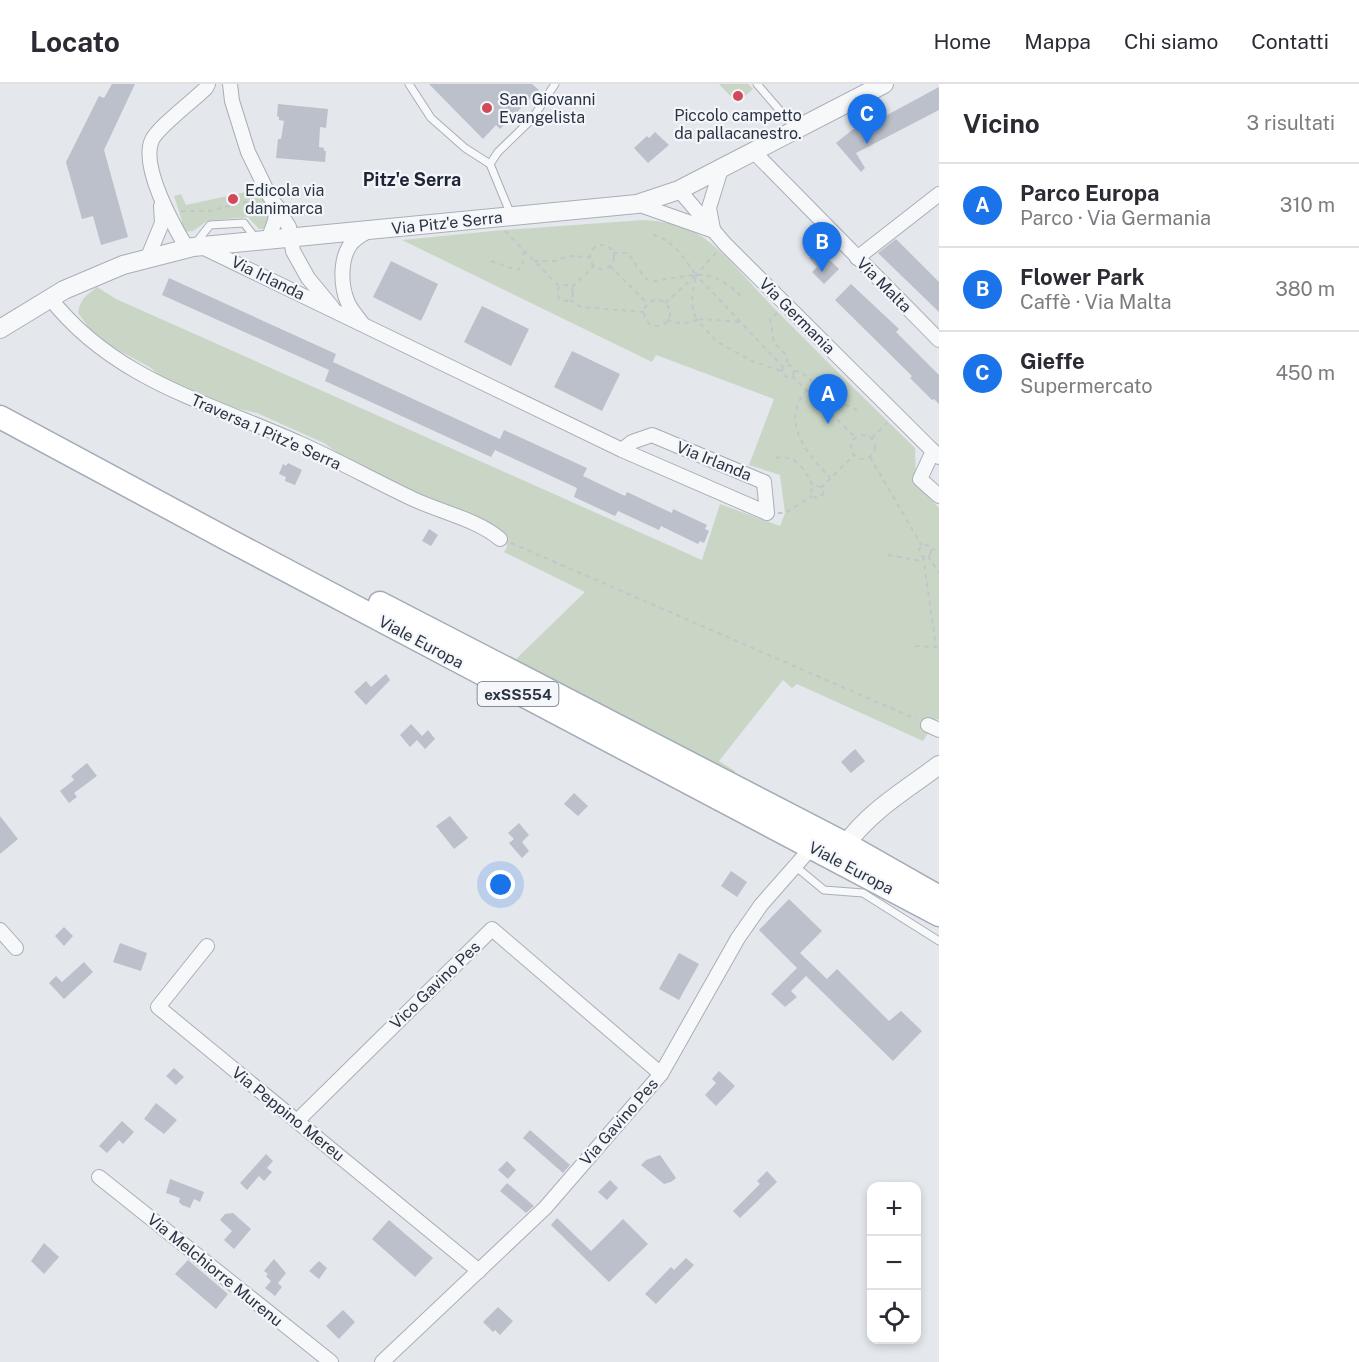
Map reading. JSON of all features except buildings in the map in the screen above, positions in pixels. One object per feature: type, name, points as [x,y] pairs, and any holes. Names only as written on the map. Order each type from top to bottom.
[{"type":"main road","name":"Viale Europa","points":[[0,401],[267,544],[846,844],[939,897]]},
{"type":"main road","name":"Viale Europa","points":[[0,417],[939,915]]},
{"type":"street","name":"Via Pitz'e Serra","points":[[0,329],[50,298],[123,265],[194,247],[638,204],[678,190],[884,84]]},
{"type":"street","points":[[194,247],[176,230],[160,195],[150,163],[152,139],[207,86],[230,87]]},
{"type":"street","name":"Via Irlanda","points":[[230,87],[248,153],[289,227],[293,251],[308,278],[335,311]]},
{"type":"street","name":"Via Malta","points":[[753,152],[939,340]]},
{"type":"street","points":[[713,231],[709,208],[721,169]]},
{"type":"street","name":"Via Germania","points":[[678,190],[725,244],[936,454],[920,479],[939,496]]},
{"type":"street","points":[[857,258],[939,194]]},
{"type":"street","points":[[148,257],[162,223],[160,195]]},
{"type":"street","points":[[263,240],[275,221],[273,200]]},
{"type":"street","name":"Via Germania","points":[[638,204],[713,231]]},
{"type":"street","points":[[363,324],[348,303],[343,287],[343,266],[354,240],[370,231]]},
{"type":"street","name":"Via Irlanda","points":[[194,247],[363,324],[622,450],[767,513],[764,482],[652,435],[632,442],[622,450]]},
{"type":"street","name":"Traversa 1 Pitz'e Serra","points":[[50,298],[88,339],[159,384],[299,443],[433,508],[490,530],[500,539]]},
{"type":"street","points":[[846,844],[855,831],[886,802],[939,765]]},
{"type":"street","name":"Via Gavino Pes","points":[[382,1362],[545,1208],[661,1074],[738,938],[761,904],[812,847]]},
{"type":"street","points":[[0,930],[16,948]]},
{"type":"street","name":"Vico Gavino Pes","points":[[297,1121],[492,930],[661,1074]]},
{"type":"street","name":"Via Peppino Mereu","points":[[207,946],[158,1007],[479,1271]]},
{"type":"street","name":"Via Melchiorre Murenu","points":[[99,1177],[331,1362]]},
{"type":"lane","points":[[409,84],[431,118],[465,148],[490,164],[510,217]]},
{"type":"lane","points":[[490,164],[498,152],[532,119],[555,84]]},
{"type":"lane","points":[[757,84],[797,130]]},
{"type":"lane","points":[[795,866],[824,890],[863,893],[939,941]]},
{"type":"path","points":[[175,211],[209,211],[273,200]]},
{"type":"path","points":[[510,217],[509,226],[502,226],[503,230],[560,287]]},
{"type":"path","points":[[653,236],[663,237],[673,246],[696,275],[783,367]]},
{"type":"path","points":[[665,303],[725,244]]},
{"type":"path","points":[[599,246],[607,247],[613,253],[614,259],[610,266],[603,269],[594,266],[590,257],[592,250],[599,246]]},
{"type":"path","points":[[491,261],[517,270],[522,267],[524,251]]},
{"type":"path","points":[[613,253],[628,253],[647,279],[654,281],[712,275],[744,299]]},
{"type":"path","points":[[533,261],[555,261],[568,256],[590,257]]},
{"type":"path","points":[[571,287],[594,266]]},
{"type":"path","points":[[610,266],[648,304]]},
{"type":"path","points":[[696,275],[692,300],[693,312],[697,320],[716,341],[752,361],[781,371],[786,377],[792,376]]},
{"type":"path","points":[[571,287],[564,285],[557,292],[563,301],[570,300],[581,307],[644,312]]},
{"type":"path","points":[[570,300],[573,295],[571,287]]},
{"type":"path","points":[[667,320],[669,310],[665,303],[658,300],[648,304],[644,312],[645,318],[651,324],[659,325],[667,320],[684,324],[703,319],[740,322]]},
{"type":"path","points":[[778,312],[770,319],[774,343],[786,355],[788,365],[792,366],[794,371],[792,376]]},
{"type":"path","points":[[781,371],[788,365]]},
{"type":"path","points":[[794,371],[807,374],[815,384],[838,388],[844,405]]},
{"type":"path","points":[[792,376],[855,437]]},
{"type":"path","points":[[807,390],[795,409],[796,425],[803,445],[813,461],[830,477]]},
{"type":"path","points":[[829,412],[838,405],[844,405],[855,408],[860,414]]},
{"type":"path","points":[[872,438],[897,415]]},
{"type":"path","points":[[865,434],[872,438],[875,449],[870,457],[864,459],[854,455],[850,446],[855,437],[865,434]]},
{"type":"path","points":[[821,488],[854,455]]},
{"type":"path","points":[[776,458],[783,456],[797,461],[813,486]]},
{"type":"path","points":[[870,457],[922,546]]},
{"type":"path","points":[[767,513],[785,513],[812,496],[820,497],[823,492],[821,488],[818,485],[813,486]]},
{"type":"path","points":[[812,496],[810,491],[813,486]]},
{"type":"path","points":[[500,539],[934,727]]},
{"type":"path","points":[[922,546],[927,545],[931,550]]},
{"type":"path","points":[[915,646],[937,647],[923,556],[919,551],[922,546]]},
{"type":"path","points":[[928,556],[931,550],[939,548]]},
{"type":"path","points":[[888,555],[922,561]]},
{"type":"path","points":[[923,556],[928,556]]},
{"type":"path","points":[[928,556],[939,573]]},
{"type":"green space","name":"Piccolo campetto da pallacanestro.","points":[[719,84],[748,84],[753,89],[737,103]]},
{"type":"green space","points":[[259,189],[274,228],[259,229],[248,217],[207,221],[193,231],[183,232],[174,196],[181,194],[186,205]]},
{"type":"green space","points":[[644,220],[684,227],[716,248],[915,448],[916,484],[939,508],[939,719],[926,722],[928,733],[923,741],[797,684],[792,688],[783,680],[719,761],[735,771],[736,782],[511,667],[517,658],[585,592],[504,552],[507,547],[505,535],[498,527],[462,514],[385,480],[350,462],[324,443],[257,413],[231,407],[168,384],[151,368],[111,346],[93,333],[78,313],[82,301],[97,287],[116,299],[702,560],[720,504],[780,526],[785,513],[780,475],[749,465],[774,399],[656,355],[652,362],[402,240]]},
{"type":"place","name":"Piccolo campetto da pallacanestro.","points":[[738,96]]},
{"type":"place","name":"San Giovanni Evangelista","points":[[487,108]]},
{"type":"place","name":"Gieffe","points":[[867,144]]},
{"type":"place","name":"Edicola via danimarca","points":[[233,199]]},
{"type":"place","name":"Flower Park","points":[[822,272]]},
{"type":"place","name":"Parco Europa","points":[[828,424]]},
{"type":"district","name":"Pitz'e Serra","points":[[412,179]]}]
